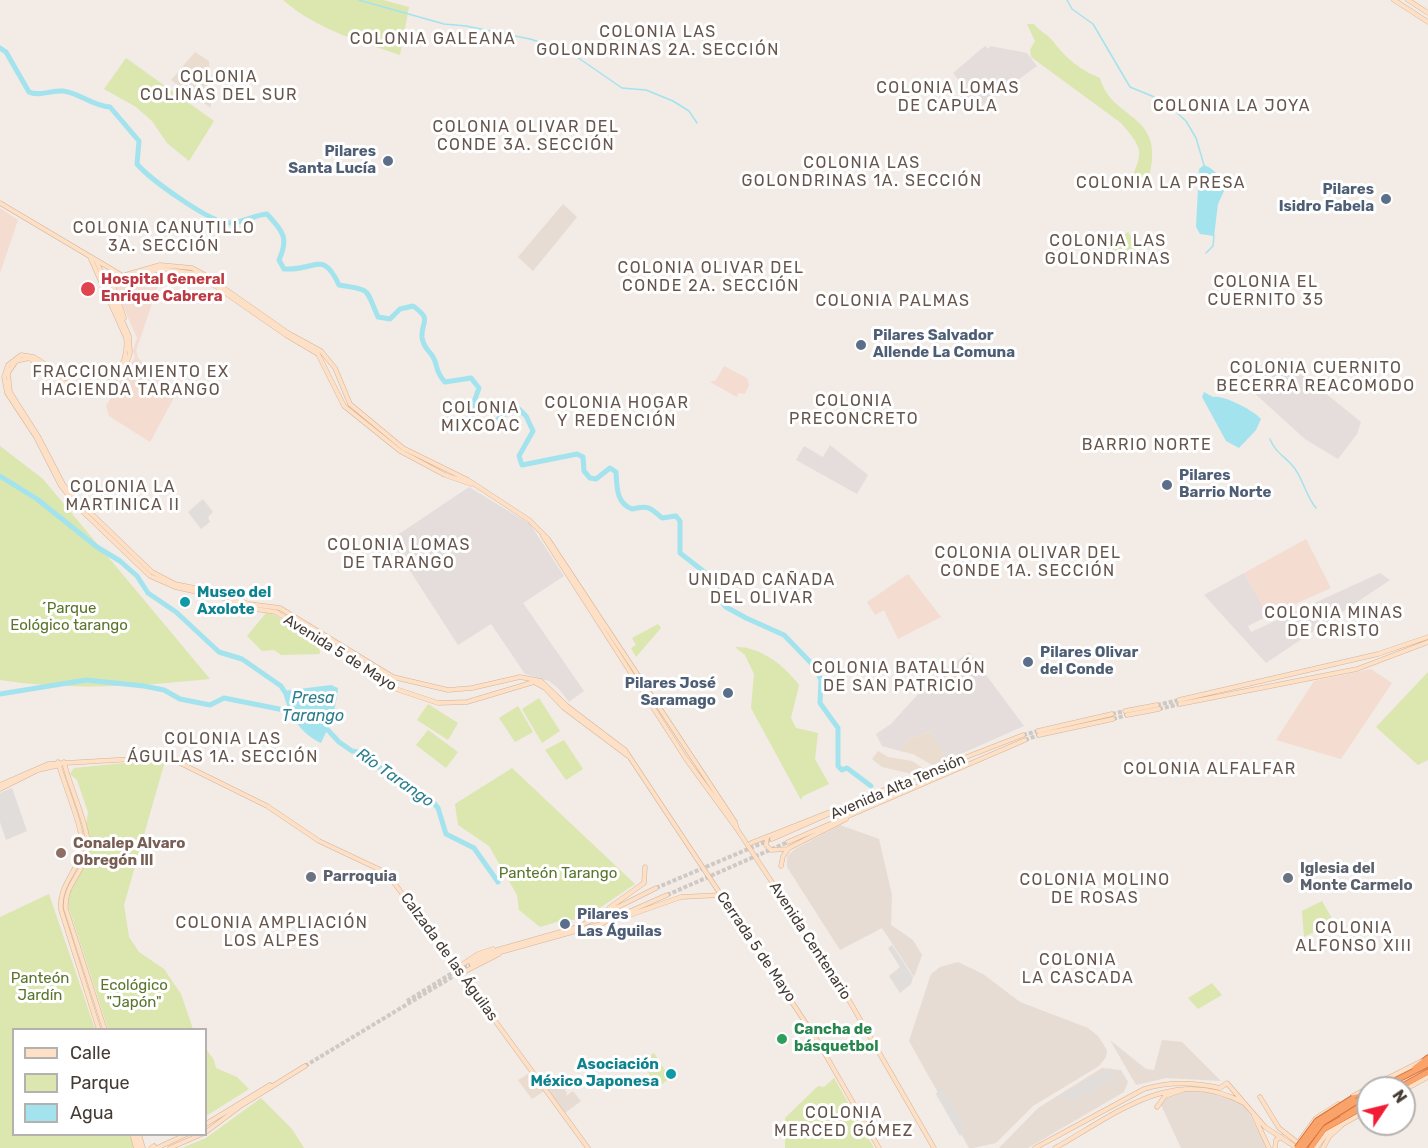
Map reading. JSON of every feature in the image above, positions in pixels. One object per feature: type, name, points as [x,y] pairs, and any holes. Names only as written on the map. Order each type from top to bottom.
[{"type":"highway","points":[[1403,1076],[1428,1058]]},
{"type":"highway","points":[[1408,1076],[1428,1065]]},
{"type":"highway","points":[[1407,1076],[1428,1065]]},
{"type":"highway","points":[[1297,1148],[1309,1129],[1326,1113],[1356,1098]]},
{"type":"highway","points":[[1309,1147],[1320,1127],[1356,1104]]},
{"type":"highway","points":[[1309,1147],[1324,1129],[1356,1113]]},
{"type":"main road","points":[[1394,0],[1428,22]]},
{"type":"main road","points":[[1408,0],[1428,13]]},
{"type":"main road","points":[[0,203],[124,277],[113,285],[126,327],[129,349]]},
{"type":"main road","points":[[90,256],[123,329],[129,349]]},
{"type":"main road","points":[[96,260],[126,327]]},
{"type":"main road","name":"Avenida Centenario","points":[[124,277],[160,266],[199,271],[288,333],[317,348],[356,411],[410,453],[475,485],[529,520],[543,536],[686,759],[737,829],[858,1014],[934,1148]]},
{"type":"main road","name":"Avenida 5 de Mayo","points":[[129,349],[118,372],[98,390],[81,389],[34,357],[19,356],[11,362],[5,372],[6,391],[36,437],[61,486],[150,576],[175,588],[196,590],[249,604],[280,608],[393,677],[458,690],[528,677],[541,681],[581,719],[625,750]]},
{"type":"main road","name":"Avenida Centenario","points":[[543,536],[548,539],[640,676],[735,822],[737,829]]},
{"type":"main road","name":"Avenida 5 de Mayo","points":[[224,596],[248,608],[276,612],[390,687],[438,703],[467,702],[534,682],[545,688],[629,757]]},
{"type":"main road","points":[[1428,637],[1378,654],[1180,702],[1357,669],[1428,642]]},
{"type":"main road","points":[[507,680],[534,682]]},
{"type":"main road","points":[[1126,713],[1158,707]]},
{"type":"main road","points":[[1039,733],[1112,716]]},
{"type":"main road","name":"Avenida Alta Tensión","points":[[751,843],[770,838],[926,773],[1024,737],[929,782],[788,842]]},
{"type":"main road","name":"Cerrada 5 de Mayo","points":[[625,750],[817,1040],[879,1148]]},
{"type":"main road","name":"Calzada de las Águilas","points":[[0,784],[41,765],[168,758],[267,806],[319,841],[391,876],[588,1148]]},
{"type":"main road","points":[[65,776],[81,762]]},
{"type":"main road","points":[[63,763],[82,848],[61,892],[61,910],[99,1028]]},
{"type":"main road","name":"Calzada de las Águilas","points":[[0,789],[46,767],[63,763]]},
{"type":"main road","points":[[46,767],[65,776],[88,848],[84,862],[66,895],[66,909],[105,1028]]},
{"type":"main road","points":[[770,838],[766,845],[771,850],[789,848],[854,814]]},
{"type":"main road","points":[[782,866],[783,856],[789,848]]},
{"type":"main road","points":[[593,920],[644,883],[645,867]]},
{"type":"main road","points":[[497,950],[471,963],[593,920],[656,888]]},
{"type":"main road","points":[[457,968],[478,954],[506,949],[641,913],[681,897],[721,895]]},
{"type":"main road","points":[[601,924],[667,896]]},
{"type":"main road","points":[[460,974],[506,949]]},
{"type":"main road","points":[[1392,1076],[1428,1058]]},
{"type":"main road","points":[[207,1123],[217,1115],[305,1066],[242,1105],[207,1131]]},
{"type":"main road","points":[[1035,1148],[1141,1090],[1164,1084],[1193,1083],[1220,1088],[1227,1083],[1268,1130],[1282,1136],[1297,1148]]},
{"type":"main road","points":[[1055,1148],[1161,1091],[1191,1088],[1216,1090],[1247,1105]]},
{"type":"main road","points":[[1157,1107],[1165,1096],[1191,1088]]},
{"type":"main road","points":[[1300,1140],[1316,1118],[1356,1095]]},
{"type":"main road","points":[[1260,1097],[1280,1128],[1309,1147],[1356,1116]]},
{"type":"main road","points":[[1100,1112],[1099,1117],[1104,1121]]},
{"type":"main road","points":[[1253,1113],[1269,1148]]},
{"type":"main road","points":[[1323,1148],[1329,1137],[1356,1116]]},
{"type":"main road","points":[[1075,1126],[1079,1134]]},
{"type":"main road","points":[[1062,1133],[1067,1135],[1068,1141]]},
{"type":"main road","points":[[154,1147],[183,1136]]},
{"type":"main road","points":[[173,1147],[197,1136]]},
{"type":"main road","points":[[1275,1148],[1276,1140],[1282,1136]]},
{"type":"shaded area","points":[[985,46],[989,49],[990,46],[1027,53],[1037,66],[975,111],[962,92],[966,89],[953,73]]},
{"type":"shaded area","points":[[195,52],[209,61],[211,108],[171,80]]},
{"type":"shaded area","points":[[563,204],[577,217],[533,271],[518,257]]},
{"type":"shaded area","points":[[0,208],[18,220],[0,273]]},
{"type":"shaded area","points":[[163,271],[136,351],[138,358],[176,394],[150,442],[109,416],[106,406],[135,357],[133,351],[137,338],[114,286]]},
{"type":"shaded area","points":[[1282,358],[1361,422],[1357,434],[1338,459],[1305,439],[1251,390]]},
{"type":"shaded area","points":[[724,366],[747,378],[749,385],[745,394],[738,393],[737,397],[710,382],[716,380]]},
{"type":"shaded area","points":[[830,445],[868,475],[857,494],[796,460],[804,446],[823,457]]},
{"type":"shaded area","points":[[469,487],[530,524],[564,576],[523,603],[584,691],[569,702],[549,681],[525,674],[491,624],[458,645],[390,540]]},
{"type":"shaded area","points":[[203,499],[213,512],[208,517],[210,522],[201,529],[188,512]]},
{"type":"shaded area","points":[[1306,539],[1331,588],[1268,616],[1244,573]]},
{"type":"shaded area","points":[[1244,573],[1268,616],[1248,626],[1251,632],[1380,573],[1390,580],[1266,663],[1204,595]]},
{"type":"shaded area","points":[[908,574],[941,617],[898,639],[884,610],[875,615],[867,602]]},
{"type":"shaded area","points":[[969,652],[1024,726],[947,760],[930,731],[907,740],[900,751],[882,746],[876,734],[891,724],[919,693],[918,690]]},
{"type":"shaded area","points":[[1371,669],[1392,683],[1341,759],[1276,740],[1314,681]]},
{"type":"shaded area","points":[[930,731],[947,760],[932,765],[913,754],[900,751],[907,740]]},
{"type":"shaded area","points":[[878,751],[888,757],[912,761],[924,769],[912,774],[882,767],[872,759]]},
{"type":"shaded area","points":[[12,788],[27,831],[6,840],[0,822],[0,793]]},
{"type":"shaded area","points":[[840,825],[879,839],[892,895],[891,925],[913,940],[922,955],[914,977],[882,928],[840,950],[787,867],[787,856],[795,849]]},
{"type":"shaded area","points":[[892,945],[913,977],[911,984],[900,993],[889,976],[900,967],[888,948]]},
{"type":"shaded area","points":[[958,962],[983,974],[1020,1002],[1088,1028],[1098,1036],[1107,1050],[1106,1057],[1099,1066],[1033,1106],[996,1143],[973,1148],[969,1148],[909,1041],[931,974],[940,967]]},
{"type":"shaded area","points":[[1110,1040],[1146,1069],[1154,1070],[1162,1040],[1182,1042],[1221,1081],[1166,1078],[1136,1085]]},
{"type":"shaded area","points":[[1102,1068],[1121,1070],[1128,1082],[1124,1092],[1028,1148],[999,1148],[1038,1108]]},
{"type":"shaded area","points":[[1110,1068],[1117,1078],[1068,1103],[1063,1094]]},
{"type":"shaded area","points":[[531,1072],[546,1090],[532,1099],[518,1080]]},
{"type":"shaded area","points":[[559,1081],[567,1093],[566,1096],[573,1091],[581,1101],[565,1113],[547,1090]]},
{"type":"shaded area","points":[[941,1087],[965,1127],[960,1136],[936,1094]]},
{"type":"shaded area","points":[[1184,1090],[1212,1091],[1245,1105],[1267,1148],[1181,1148],[1160,1103],[1167,1095]]},
{"type":"green space","points":[[283,0],[383,0],[409,7],[400,55],[354,39],[309,19]]},
{"type":"green space","points":[[1027,24],[1034,24],[1073,62],[1100,78],[1106,92],[1145,130],[1151,143],[1152,160],[1147,184],[1140,188],[1131,188],[1129,184],[1137,165],[1139,152],[1138,146],[1121,123],[1031,57],[1030,50],[1035,41]]},
{"type":"green space","points":[[126,58],[214,121],[189,161],[167,143],[152,121],[136,107],[104,89]]},
{"type":"green space","points":[[1128,232],[1142,250],[1119,268],[1105,250]]},
{"type":"green space","name":"´Parque Eológico tarango","points":[[0,446],[43,479],[210,679],[105,686],[52,685],[0,680]]},
{"type":"green space","points":[[266,613],[275,615],[319,645],[320,654],[281,655],[274,650],[262,651],[247,636]]},
{"type":"green space","points":[[658,624],[661,628],[636,657],[631,648],[636,645],[632,638]]},
{"type":"green space","points":[[735,647],[754,650],[771,658],[799,685],[791,718],[796,728],[818,733],[815,759],[829,784],[803,796],[801,800],[751,708],[754,674],[745,655]]},
{"type":"green space","points":[[1428,672],[1428,760],[1418,765],[1376,727]]},
{"type":"green space","points":[[539,698],[560,731],[542,743],[522,709]]},
{"type":"green space","points":[[428,704],[458,723],[448,740],[417,720]]},
{"type":"green space","points":[[518,706],[533,732],[515,742],[499,718]]},
{"type":"green space","points":[[428,730],[458,752],[446,768],[416,745]]},
{"type":"green space","points":[[564,740],[583,769],[566,780],[545,750]]},
{"type":"green space","name":"Ecológico \"Japón\"","points":[[154,760],[165,761],[124,905],[129,937],[139,952],[164,969],[181,994],[193,1028],[108,1028],[68,905],[70,891],[87,860],[90,839],[86,826],[88,812],[77,780],[70,774],[74,768]]},
{"type":"green space","name":"Panteón Tarango","points":[[512,768],[635,884],[582,920],[563,920],[540,927],[519,910],[517,895],[489,846],[458,825],[455,804]]},
{"type":"green space","name":"Panteón Jardín","points":[[49,894],[95,1028],[12,1028],[12,1136],[130,1136],[134,1148],[0,1148],[0,917]]},
{"type":"green space","points":[[1322,901],[1334,922],[1304,937],[1302,911]]},
{"type":"green space","points":[[1212,983],[1222,995],[1198,1009],[1188,998]]},
{"type":"green space","points":[[207,1050],[214,1060],[216,1068],[237,1077],[249,1089],[207,1115]]},
{"type":"green space","points":[[654,1053],[670,1078],[658,1087],[641,1062]]},
{"type":"green space","points":[[834,1078],[874,1148],[785,1148],[785,1118],[818,1086],[824,1087]]},
{"type":"green space","points":[[261,1098],[292,1129],[304,1148],[182,1148],[206,1138]]},
{"type":"water","points":[[1204,165],[1218,175],[1224,191],[1218,204],[1214,236],[1200,234],[1196,227],[1199,169]]},
{"type":"water","points":[[1204,392],[1238,404],[1261,419],[1256,430],[1239,448],[1226,441],[1202,397]]},
{"type":"water","name":"Presa Tarango","points":[[331,685],[338,688],[337,696],[332,717],[321,743],[307,734],[296,722],[283,691]]},
{"type":"waterway","points":[[359,0],[444,24],[466,26],[530,39],[558,48],[577,57],[622,88],[646,90],[673,101],[689,111],[697,123]]},
{"type":"waterway","points":[[1067,0],[1072,9],[1093,24],[1130,87],[1164,101],[1186,121],[1196,138],[1204,165]]},
{"type":"waterway","points":[[0,48],[6,52],[29,92],[37,94],[63,91],[110,107],[139,141],[137,164],[167,190],[196,209],[230,223],[267,214],[283,235],[284,246],[279,260],[284,269],[323,265],[333,274],[339,285],[366,292],[378,317],[390,319],[400,309],[413,306],[423,314],[424,344],[445,382],[471,378],[479,388],[470,413],[470,420],[479,430],[488,427],[513,410],[519,409],[526,416],[533,431],[519,456],[522,465],[577,454],[583,457],[584,471],[590,478],[596,479],[610,468],[616,472],[618,494],[627,506],[632,509],[648,508],[662,518],[676,516],[680,521],[680,553],[716,581],[717,597],[726,607],[784,635],[815,667],[821,680],[820,703],[838,728],[838,766],[842,770],[847,768],[871,786]]},
{"type":"waterway","points":[[1206,253],[1213,246],[1214,235]]},
{"type":"waterway","points":[[1270,439],[1296,470],[1316,508]]},
{"type":"waterway","points":[[0,476],[37,499],[97,547],[120,561],[137,576],[148,593],[176,612],[219,652],[242,659],[281,686],[288,697]]},
{"type":"waterway","points":[[0,694],[86,680],[164,690],[180,699],[210,705],[224,698],[294,712]]},
{"type":"waterway","name":"Río Tarango","points":[[326,728],[339,742],[352,751],[364,753],[378,767],[400,777],[421,796],[432,801],[438,808],[446,834],[474,848],[498,882]]},
{"type":"tunnel","points":[[1157,705],[1179,700]]},
{"type":"tunnel","points":[[1159,709],[1180,704]]},
{"type":"tunnel","points":[[1112,714],[1125,711]]},
{"type":"tunnel","points":[[1113,719],[1127,715]]},
{"type":"tunnel","points":[[1023,735],[1038,731]]},
{"type":"tunnel","points":[[1025,740],[1039,735]]},
{"type":"tunnel","points":[[656,888],[772,839]]},
{"type":"tunnel","points":[[667,895],[788,842]]},
{"type":"tunnel","points":[[407,1001],[470,962]]},
{"type":"tunnel","points":[[305,1066],[472,965]]},
{"type":"place","name":"Pilares Santa Lucía","points":[[388,161]]},
{"type":"place","name":"Pilares Isidro Fabela","points":[[1386,199]]},
{"type":"place","name":"Hospital General Enrique Cabrera","points":[[88,289]]},
{"type":"place","name":"Pilares Salvador Allende La Comuna","points":[[861,345]]},
{"type":"place","name":"Pilares Barrio Norte","points":[[1167,485]]},
{"type":"place","name":"Museo del Axolote","points":[[185,602]]},
{"type":"place","name":"Pilares Olivar del Conde","points":[[1028,662]]},
{"type":"place","name":"Pilares José Saramago","points":[[728,693]]},
{"type":"place","name":"Conalep Alvaro Obregón lll","points":[[61,853]]},
{"type":"place","name":"Parroquia","points":[[311,877]]},
{"type":"place","name":"Iglesia del Monte Carmelo","points":[[1288,878]]},
{"type":"place","name":"Pilares Las Águilas","points":[[565,924]]},
{"type":"place","name":"Cancha de básquetbol","points":[[782,1039]]},
{"type":"place","name":"Asociación México Japonesa","points":[[671,1074]]},
{"type":"district","name":"COLONIA GALEANA","points":[[433,39]]},
{"type":"district","name":"COLONIA LAS GOLONDRINAS 2A. SECCIÓN","points":[[658,41]]},
{"type":"district","name":"COLONIA COLINAS DEL SUR","points":[[219,86]]},
{"type":"district","name":"COLONIA LOMAS DE CAPULA","points":[[948,97]]},
{"type":"district","name":"COLONIA LA JOYA","points":[[1232,106]]},
{"type":"district","name":"COLONIA OLIVAR DEL CONDE 3A. SECCIÓN","points":[[526,136]]},
{"type":"district","name":"COLONIA LAS GOLONDRINAS 1A. SECCIÓN","points":[[862,172]]},
{"type":"district","name":"COLONIA LA PRESA","points":[[1161,183]]},
{"type":"district","name":"COLONIA CANUTILLO 3A. SECCIÓN","points":[[164,237]]},
{"type":"district","name":"COLONIA LAS GOLONDRINAS","points":[[1108,250]]},
{"type":"district","name":"COLONIA OLIVAR DEL CONDE 2A. SECCIÓN","points":[[711,277]]},
{"type":"district","name":"COLONIA EL CUERNITO 35","points":[[1266,291]]},
{"type":"district","name":"COLONIA PALMAS","points":[[893,301]]},
{"type":"district","name":"COLONIA CUERNITO BECERRA REACOMODO","points":[[1316,377]]},
{"type":"district","name":"FRACCIONAMIENTO EX HACIENDA TARANGO","points":[[131,381]]},
{"type":"district","name":"COLONIA PRECONCRETO","points":[[854,410]]},
{"type":"district","name":"COLONIA HOGAR Y REDENCIÓN","points":[[617,412]]},
{"type":"district","name":"COLONIA MIXCOAC","points":[[481,417]]},
{"type":"district","name":"BARRIO NORTE","points":[[1147,445]]},
{"type":"district","name":"COLONIA LA MARTINICA II","points":[[123,496]]},
{"type":"district","name":"COLONIA LOMAS DE TARANGO","points":[[399,554]]},
{"type":"district","name":"COLONIA OLIVAR DEL CONDE 1A. SECCIÓN","points":[[1028,562]]},
{"type":"district","name":"UNIDAD CAÑADA DEL OLIVAR","points":[[762,589]]},
{"type":"district","name":"COLONIA MINAS DE CRISTO","points":[[1334,622]]},
{"type":"district","name":"COLONIA BATALLÓN DE SAN PATRICIO","points":[[899,677]]},
{"type":"district","name":"COLONIA LAS ÁGUILAS 1A. SECCIÓN","points":[[223,748]]},
{"type":"district","name":"COLONIA ALFALFAR","points":[[1210,769]]},
{"type":"district","name":"COLONIA MOLINO DE ROSAS","points":[[1095,889]]},
{"type":"district","name":"COLONIA AMPLIACIÓN LOS ALPES","points":[[272,932]]},
{"type":"district","name":"COLONIA ALFONSO XIII","points":[[1354,937]]},
{"type":"district","name":"COLONIA LA CASCADA","points":[[1078,969]]},
{"type":"district","name":"COLONIA MERCED GÓMEZ","points":[[844,1122]]}]
